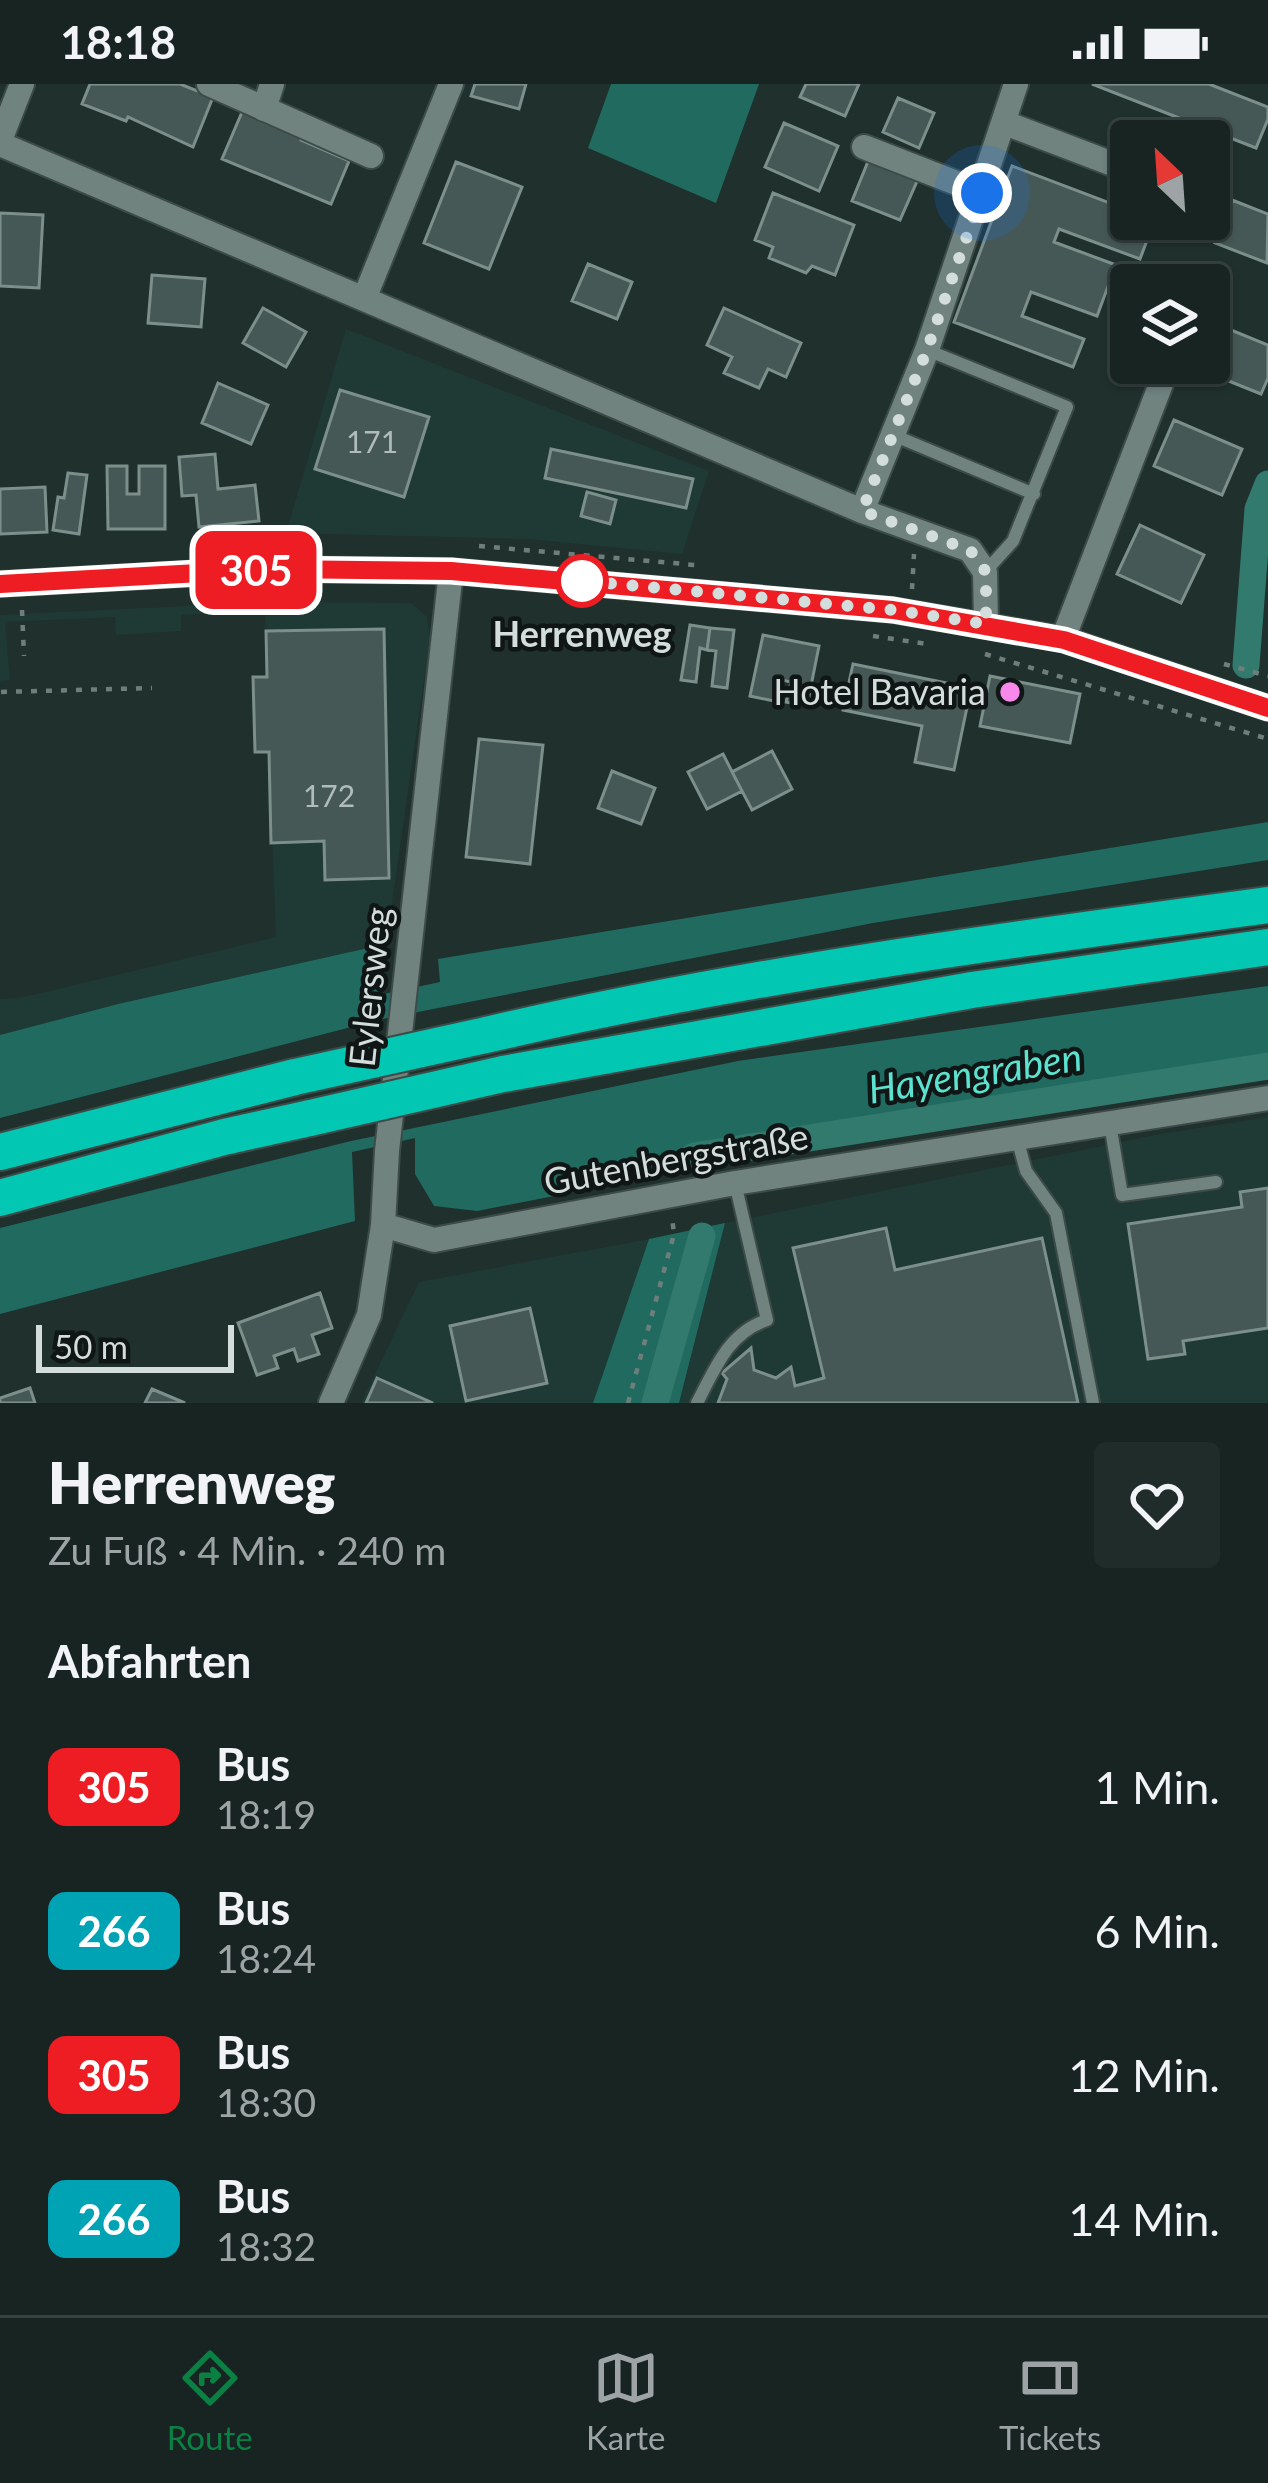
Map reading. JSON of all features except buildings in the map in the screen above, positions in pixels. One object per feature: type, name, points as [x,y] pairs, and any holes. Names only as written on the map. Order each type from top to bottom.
[{"type":"highway","points":[[0,1152],[295,1077],[585,1012],[935,951],[1268,904]]},
{"type":"highway","points":[[0,1198],[224,1137],[502,1074],[994,987],[1268,947]]},
{"type":"street","points":[[22,84],[0,142],[862,511],[970,550],[986,572],[986,624]]},
{"type":"street","points":[[209,84],[371,156]]},
{"type":"street","points":[[264,109],[272,84]]},
{"type":"street","points":[[364,299],[451,84]]},
{"type":"street","points":[[862,511],[927,350],[1016,84]]},
{"type":"street","points":[[1005,123],[1110,163]]},
{"type":"street","points":[[864,147],[982,193]]},
{"type":"street","points":[[1064,640],[1161,384]]},
{"type":"street","points":[[0,584],[272,569],[451,571],[893,610],[1064,640],[1268,708]]},
{"type":"street","name":"Eylersweg","points":[[331,1403],[369,1315],[382,1225],[451,571]]},
{"type":"street","name":"Gutenbergstraße","points":[[382,1225],[434,1240],[735,1183],[1268,1097]]},
{"type":"lane","points":[[927,350],[1067,407],[1013,542],[986,572]]},
{"type":"lane","points":[[893,435],[1034,494]]},
{"type":"lane","points":[[1109,1122],[1122,1195],[1216,1182]]},
{"type":"lane","points":[[1016,1136],[1026,1171],[1056,1213],[1093,1403]]},
{"type":"lane","points":[[697,1403],[722,1354],[747,1327],[766,1320],[735,1183]]},
{"type":"path","points":[[912,589],[915,530]]},
{"type":"path","points":[[22,604],[24,656]]},
{"type":"path","points":[[868,635],[934,645]]},
{"type":"path","points":[[978,652],[1268,739]]},
{"type":"path","points":[[1,692],[152,688]]},
{"type":"path","points":[[628,1403],[674,1234],[669,1195]]},
{"type":"shaded area","points":[[346,329],[709,471],[682,554],[528,539],[286,533]]},
{"type":"shaded area","points":[[265,602],[411,603],[427,617],[430,639],[386,944],[0,1035],[0,999],[276,937],[269,752],[255,752],[253,677],[267,676],[265,610],[181,615],[181,631],[116,635],[115,617],[5,622],[10,680],[0,681],[0,615]]},
{"type":"shaded area","points":[[1268,1117],[1268,1403],[679,1403],[725,1223],[1160,1134]]},
{"type":"shaded area","points":[[649,1239],[593,1403],[361,1403],[419,1282]]},
{"type":"green space","points":[[611,84],[759,84],[716,203],[588,148]]},
{"type":"green space","points":[[1268,822],[1268,860],[873,923],[382,1019],[0,1118],[0,1035],[118,1004],[386,944],[384,994],[440,982],[438,959]]},
{"type":"green space","points":[[1268,986],[1268,1061],[689,1148],[672,1173],[477,1211],[434,1206],[415,1174],[415,1138],[352,1152],[355,1221],[0,1314],[0,1228],[351,1141],[738,1061]]},
{"type":"green space","points":[[725,1223],[679,1403],[593,1403],[649,1239]]},
{"type":"waterway","name":"Hayengraben","points":[[1246,665],[1258,509],[1268,484]]},
{"type":"waterway","name":"Hayengraben","points":[[694,1156],[1268,1066]]},
{"type":"waterway","name":"Hayengraben","points":[[655,1403],[702,1236]]},
{"type":"bus line","name":"305","points":[[0,584],[272,569],[451,571],[893,610],[1064,640],[1268,708]]},
{"type":"place","name":"Herrenweg","points":[[582,581]]},
{"type":"place","name":"Hotel Bavaria","points":[[1010,692]]},
{"type":"route","points":[[582,581],[575,580],[893,610],[986,624],[986,572],[970,550],[862,511],[927,350],[982,193]]}]
